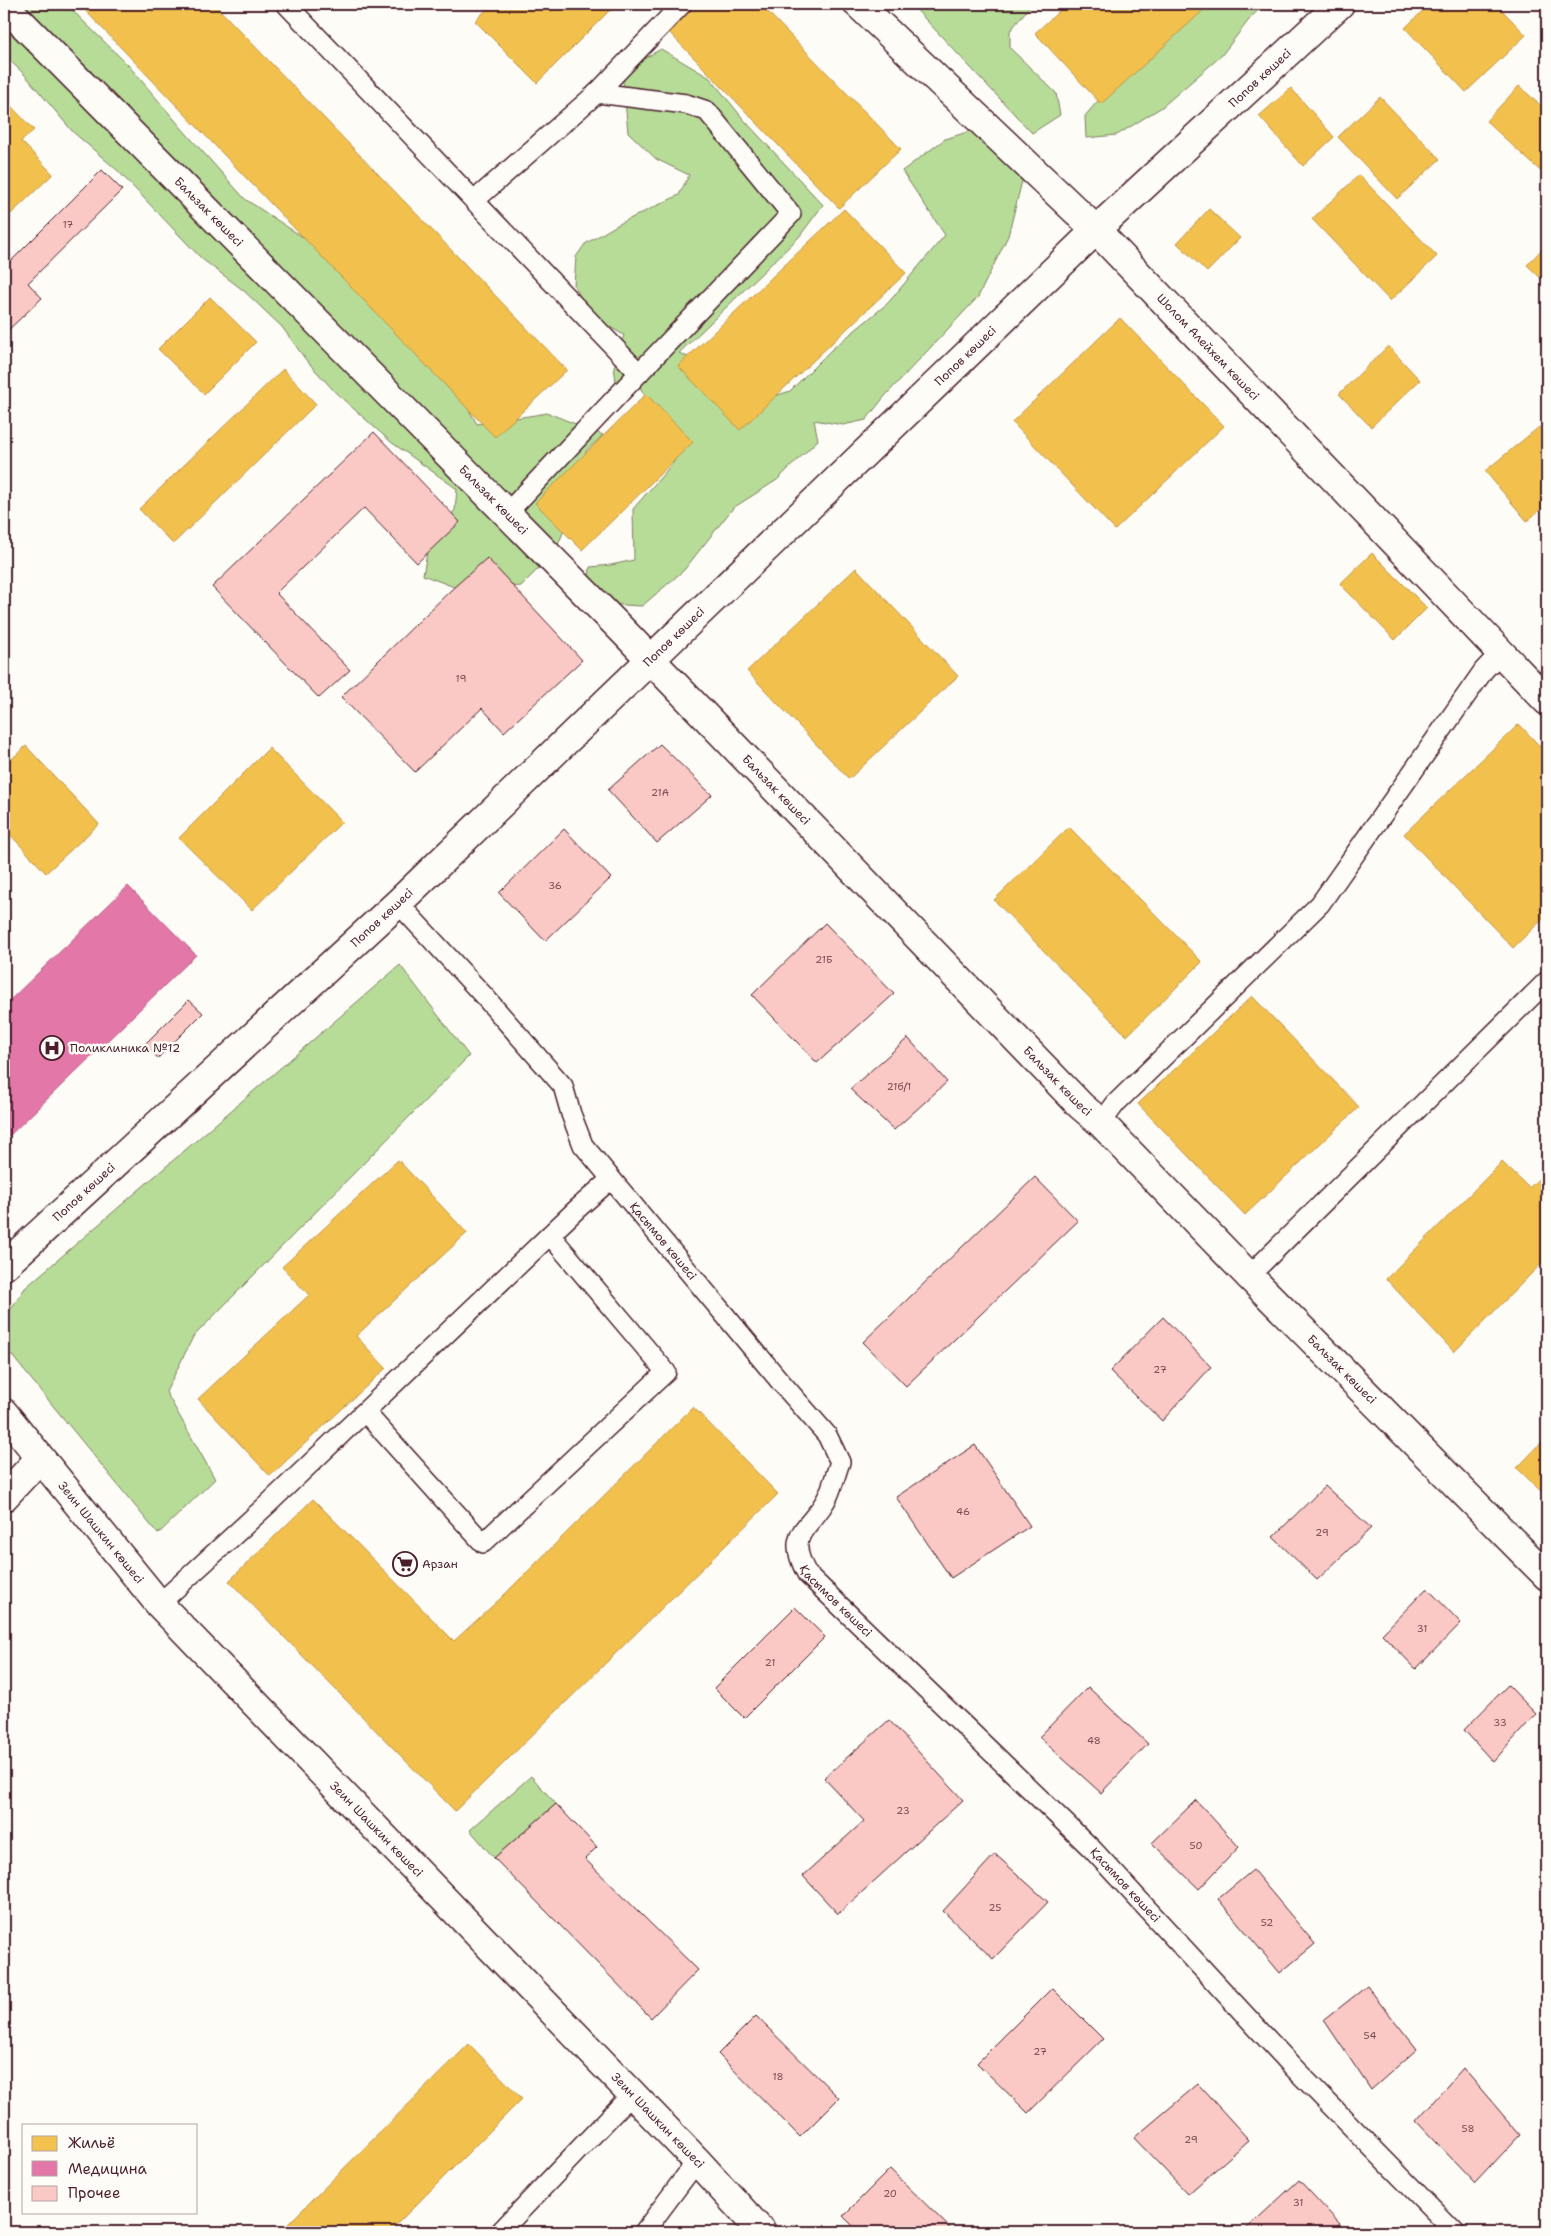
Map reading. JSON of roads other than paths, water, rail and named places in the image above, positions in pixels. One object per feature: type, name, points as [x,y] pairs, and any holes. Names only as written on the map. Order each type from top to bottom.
[{"type":"street","name":"Шолом Алейхем көшесі","points":[[858,4],[1096,230],[1547,701]]},
{"type":"street","name":"Попов көшесі","points":[[4,1266],[398,903],[1096,230],[1340,4]]},
{"type":"street","name":"Бальзак көшесі","points":[[4,5],[650,659],[1081,1106],[1101,1123],[1249,1276],[1547,1576]]},
{"type":"street","name":"Зеин Шашкин көшесі","points":[[4,1413],[159,1604],[697,2161],[762,2232]]},
{"type":"street","points":[[4,1497],[40,1458]]},
{"type":"lane","points":[[286,4],[639,372]]},
{"type":"lane","points":[[475,200],[597,93],[682,4]]},
{"type":"lane","points":[[507,513],[791,214],[707,111],[686,104],[597,93]]},
{"type":"lane","points":[[1101,1123],[1116,1102],[1320,904],[1484,670],[1501,652]]},
{"type":"lane","name":"Қасымов көшесі","points":[[398,903],[484,996],[563,1086],[583,1145],[779,1380],[828,1435],[840,1462],[828,1497],[798,1537],[799,1558],[807,1574],[1092,1849],[1294,2068],[1455,2232]]},
{"type":"lane","points":[[1249,1276],[1547,980]]},
{"type":"lane","points":[[159,1604],[365,1412],[611,1178]]},
{"type":"lane","points":[[365,1412],[483,1543],[666,1372],[550,1235]]},
{"type":"lane","points":[[500,2232],[632,2094]]},
{"type":"lane","points":[[644,2232],[697,2161]]},
{"type":"place","name":"Поликлиника №12","points":[[52,1048]]},
{"type":"place","name":"Арзан","points":[[405,1564]]}]
